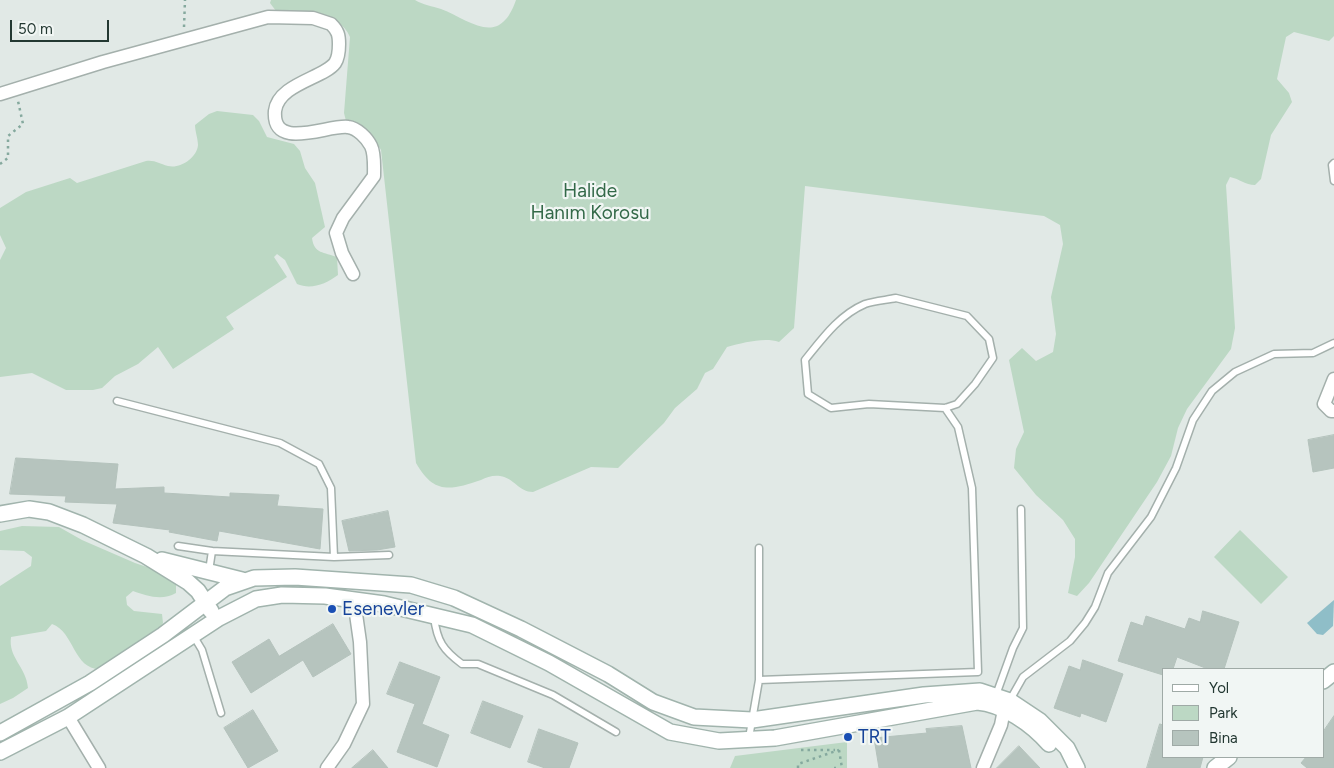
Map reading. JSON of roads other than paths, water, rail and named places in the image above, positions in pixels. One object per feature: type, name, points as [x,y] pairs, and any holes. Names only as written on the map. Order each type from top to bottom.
[{"type":"main road","points":[[0,514],[29,509],[49,512],[83,525],[146,556],[188,582],[207,602],[213,615],[219,618]]},
{"type":"main road","points":[[146,556],[242,580],[295,577],[411,585],[454,598],[521,628],[608,674],[654,702],[694,717],[752,720],[924,695],[980,691],[1040,721],[1066,748],[1078,768]]},
{"type":"main road","points":[[0,733],[58,701],[163,635],[224,588],[242,580]]},
{"type":"main road","points":[[242,580],[250,592],[248,603]]},
{"type":"main road","points":[[0,752],[68,717],[219,618],[248,603],[282,595],[384,604],[472,625],[549,663],[670,732],[719,741],[775,738],[977,702],[1003,702],[1041,735],[1070,768]]},
{"type":"main road","points":[[1324,680],[1334,672]]},
{"type":"main road","points":[[58,701],[68,717]]},
{"type":"main road","points":[[1215,768],[1228,758]]},
{"type":"street","points":[[0,94],[103,62],[268,17],[313,18],[331,24],[337,30],[339,53],[336,62],[328,69],[306,78],[284,96],[275,109],[276,121],[281,129],[292,134],[349,127],[361,134],[371,146],[374,176],[343,218],[336,233],[342,253],[353,274]]},
{"type":"street","points":[[1334,379],[1324,404],[1330,411],[1334,411]]},
{"type":"street","points":[[327,768],[344,744],[363,704],[360,642],[354,600]]},
{"type":"street","points":[[983,768],[1001,725],[1003,702]]},
{"type":"street","points":[[68,717],[99,768]]},
{"type":"lane","points":[[1334,163],[1332,165],[1334,182]]},
{"type":"lane","points":[[896,298],[968,316],[989,339],[993,358],[975,384],[957,404],[945,408],[869,404],[831,408],[808,394],[806,360],[838,322],[865,304],[896,298]]},
{"type":"lane","points":[[1003,702],[1023,677],[1070,641],[1085,623],[1095,607],[1108,573],[1151,516],[1176,468],[1193,420],[1212,391],[1235,372],[1274,354],[1313,353],[1334,343]]},
{"type":"lane","points":[[117,401],[280,443],[318,464],[331,488],[334,557]]},
{"type":"lane","points":[[759,680],[978,672],[972,488],[958,427],[945,408]]},
{"type":"lane","points":[[1003,702],[1013,648],[1023,628],[1021,509]]},
{"type":"lane","points":[[178,546],[212,551],[334,557],[389,555]]},
{"type":"lane","points":[[749,740],[759,680],[759,548]]},
{"type":"lane","points":[[208,572],[212,551]]},
{"type":"lane","points":[[434,616],[436,630],[445,651],[462,664],[478,664],[553,695],[616,732]]},
{"type":"lane","points":[[193,635],[202,650],[221,713]]},
{"type":"water","points":[[1334,600],[1333,626],[1323,635],[1317,634],[1307,623]]},
{"type":"place","name":"Esenevler","points":[[332,609]]},
{"type":"place","name":"TRT","points":[[848,737]]},
{"type":"park label","name":"Halide Hanım Korosu","points":[[590,202]]}]
